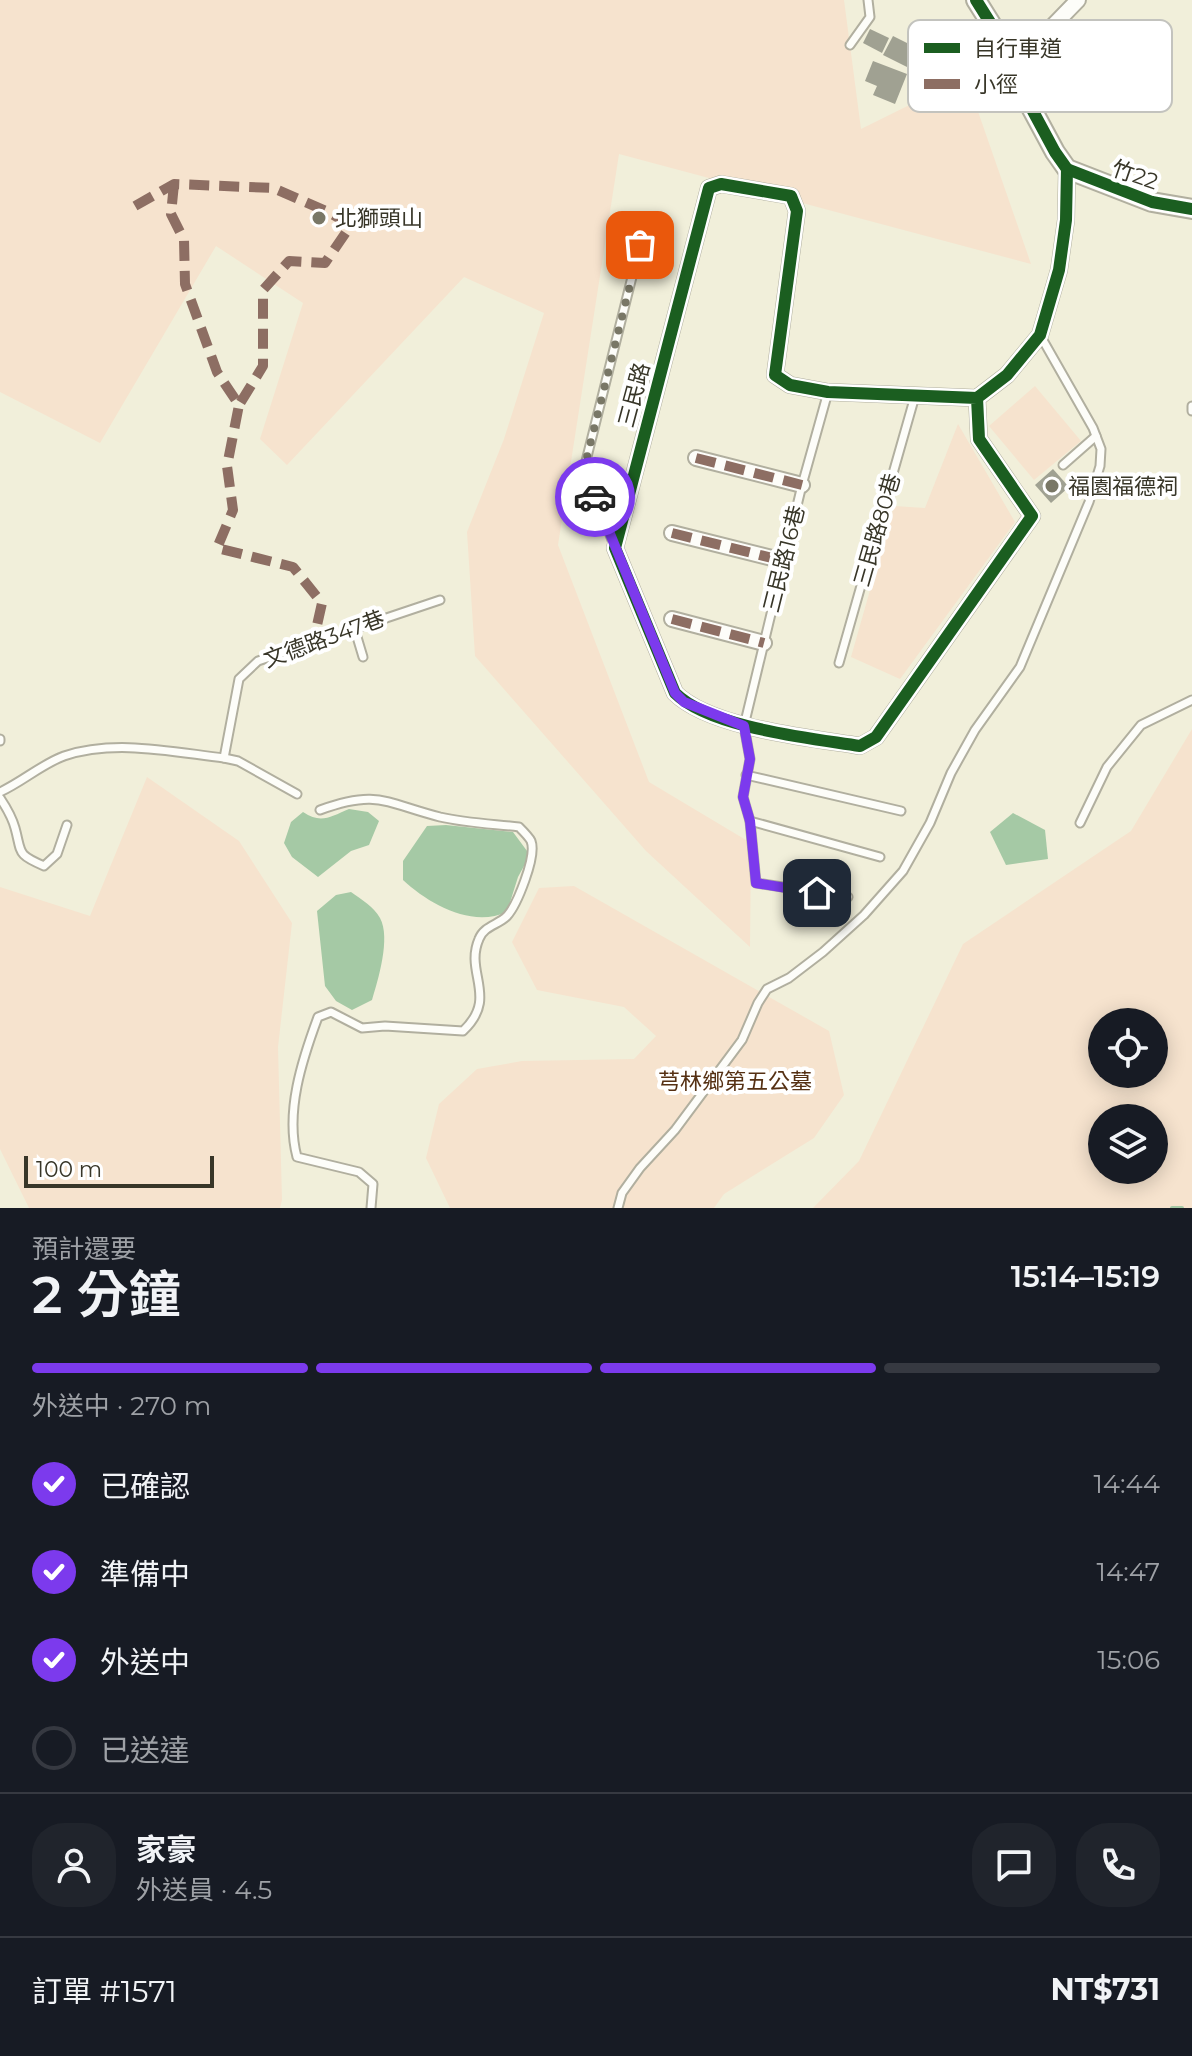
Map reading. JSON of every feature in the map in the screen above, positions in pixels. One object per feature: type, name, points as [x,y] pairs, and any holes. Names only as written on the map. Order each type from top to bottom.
[{"type":"street","points":[[976,0],[989,20]]},
{"type":"street","points":[[1059,20],[1078,0]]},
{"type":"street","points":[[615,548],[675,693],[684,702],[744,726],[860,746],[876,737],[1032,516],[979,439],[977,398],[1007,375],[1040,335],[1059,270],[1066,220],[1067,169],[1035,112]]},
{"type":"street","name":"竹22","points":[[1067,169],[1152,202],[1192,209]]},
{"type":"street","name":"三民路","points":[[615,548],[709,188],[721,184],[791,196],[797,211],[775,375],[790,385],[828,392],[977,398]]},
{"type":"street","points":[[696,458],[802,485]]},
{"type":"street","points":[[672,533],[784,561]]},
{"type":"street","points":[[672,619],[764,643]]},
{"type":"lane","points":[[850,45],[870,17],[868,0]]},
{"type":"lane","points":[[615,548],[584,469],[647,217]]},
{"type":"lane","points":[[618,1208],[622,1193],[640,1168],[675,1130],[742,1040],[767,989],[789,978],[823,952],[864,915],[903,871],[975,730],[1010,683],[1034,637],[1089,502],[1100,466],[1101,449],[1040,335]]},
{"type":"lane","name":"三民路16巷","points":[[828,392],[802,485],[744,726],[750,759],[743,797],[750,821],[756,883],[848,897]]},
{"type":"lane","name":"三民路80巷","points":[[839,663],[915,396]]},
{"type":"lane","points":[[1063,465],[1096,436]]},
{"type":"lane","name":"文德路347巷","points":[[224,758],[239,679],[258,661],[440,600]]},
{"type":"lane","points":[[354,627],[363,657]]},
{"type":"lane","points":[[1080,823],[1107,767],[1141,725],[1192,700]]},
{"type":"lane","points":[[67,825],[57,854],[44,866],[29,860],[17,846],[16,829],[0,795],[62,757],[84,751],[128,747],[238,761],[297,794]]},
{"type":"lane","points":[[746,775],[901,811]]},
{"type":"lane","points":[[320,810],[358,798],[377,798],[441,817],[519,827],[531,842],[532,859],[509,913],[486,929],[478,939],[475,961],[480,1002],[475,1020],[463,1031],[385,1026],[362,1028],[331,1012],[318,1017],[305,1055],[293,1113],[292,1140],[297,1157],[359,1172],[373,1184],[371,1208]]},
{"type":"lane","points":[[750,821],[880,857]]},
{"type":"green space","points":[[0,0],[844,0],[861,129],[908,106],[908,112],[978,112],[1031,264],[619,154],[558,545],[649,782],[751,843],[750,947],[646,851],[475,656],[467,532],[504,439],[544,313],[464,277],[287,465],[260,439],[303,303],[216,246],[100,443],[0,392]]},
{"type":"green space","points":[[1035,386],[1081,441],[1034,480],[989,426]]},
{"type":"green space","points":[[958,424],[1015,522],[900,679],[851,657],[894,506],[925,508]]},
{"type":"green space","points":[[1192,729],[1192,1208],[813,1208],[859,1161],[963,944],[1131,831]]},
{"type":"green space","points":[[147,777],[239,841],[292,923],[278,1047],[280,1208],[29,1208],[0,1149],[0,887],[90,916]]},
{"type":"green space","name":"芎林鄉第五公墓","points":[[574,886],[829,1031],[844,1095],[814,1138],[724,1194],[714,1208],[450,1208],[426,1158],[439,1104],[477,1069],[522,1061],[634,1059],[656,1036],[624,1007],[537,990],[512,942],[539,888]]},
{"type":"shaded area","points":[[349,809],[368,812],[379,821],[369,845],[351,851],[318,877],[292,857],[284,843],[291,822],[303,812],[320,818]]},
{"type":"shaded area","points":[[1013,813],[1045,830],[1048,859],[1006,865],[990,832]]},
{"type":"shaded area","points":[[427,826],[513,832],[530,855],[518,877],[507,912],[479,917],[451,911],[403,880],[403,861]]},
{"type":"shaded area","points":[[351,892],[380,918],[384,936],[372,1000],[352,1010],[336,1001],[325,986],[317,911],[336,895]]},
{"type":"building","points":[[870,29],[889,38],[882,53],[863,43]]},
{"type":"building","points":[[893,36],[908,44],[908,68],[883,55]]},
{"type":"building","points":[[873,61],[907,74],[895,104],[873,95],[877,86],[865,81]]},
{"type":"building","name":"福園福德祠","points":[[1053,469],[1069,487],[1051,503],[1035,485]]},
{"type":"waterway","points":[[1172,1208],[1182,1208]]},
{"type":"marked path","points":[[174,184],[171,214],[184,240],[185,284],[217,372],[239,405],[227,466],[233,510],[217,548],[293,567],[322,603],[313,643]]},
{"type":"marked path","points":[[135,206],[174,184],[273,188],[351,225],[325,263],[289,261],[263,290],[263,366],[239,405]]},
{"type":"marked path","points":[[696,458],[802,485]]},
{"type":"marked path","points":[[672,533],[784,561]]},
{"type":"marked path","points":[[672,619],[764,643]]},
{"type":"cycle path","points":[[976,0],[989,20]]},
{"type":"cycle path","points":[[977,398],[1007,375],[1040,335],[1059,270],[1066,220],[1067,169],[1033,112]]},
{"type":"cycle path","points":[[1067,169],[1152,202],[1192,209]]},
{"type":"cycle path","points":[[721,184],[791,196],[797,211],[775,375],[790,385],[828,392],[977,398],[979,439],[1032,516],[876,737],[860,746],[762,730],[712,715],[675,693],[615,548],[709,188],[721,184]]},
{"type":"way so far","points":[[595,497],[584,469],[640,245]]},
{"type":"place","name":"北獅頭山","points":[[319,218]]},
{"type":"place","name":"福園福德祠","points":[[1052,486]]},
{"type":"route","points":[[595,497],[675,693],[684,702],[744,726],[750,759],[743,797],[750,821],[756,883],[817,893]]}]
